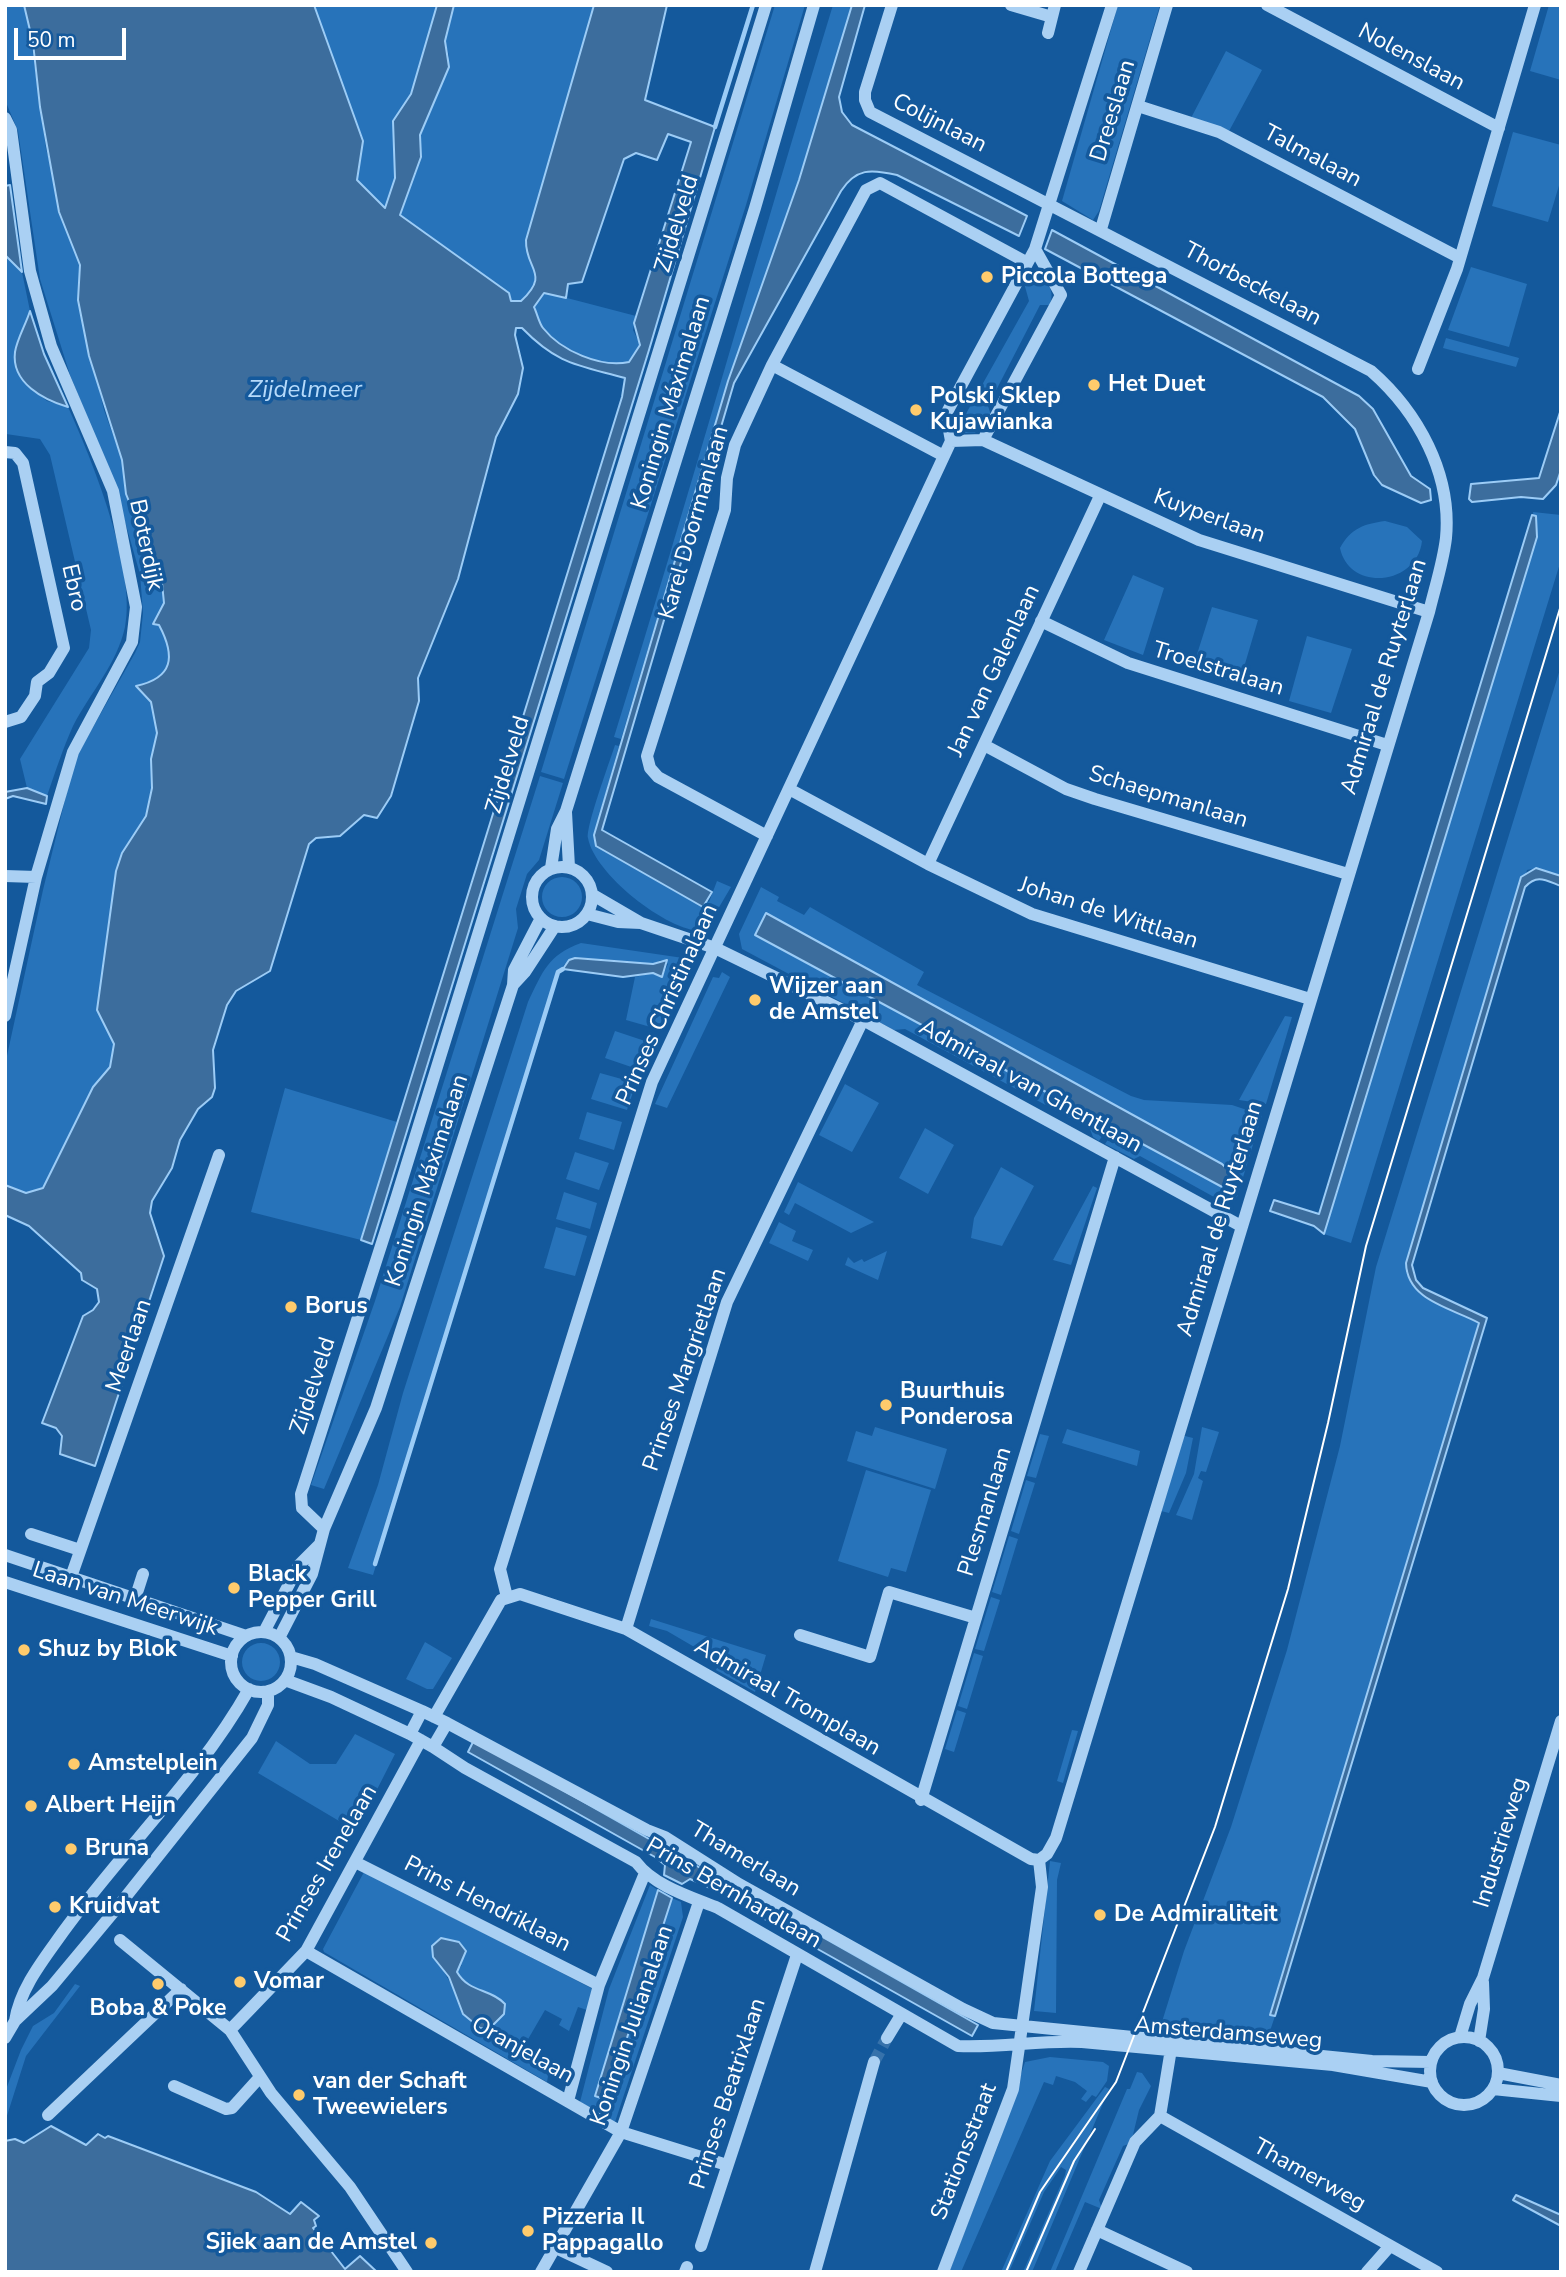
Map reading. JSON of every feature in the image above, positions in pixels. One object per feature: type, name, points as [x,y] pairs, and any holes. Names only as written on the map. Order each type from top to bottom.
[{"type":"street","name":"Zijdelveld","points":[[324,1529],[302,1508],[301,1494],[397,1196],[766,5]]},
{"type":"street","name":"Koningin Máximalaan","points":[[551,869],[557,829],[566,811],[755,208],[814,5]]},
{"type":"street","name":"Colijnlaan","points":[[892,5],[866,92],[865,100],[870,112],[1051,205]]},
{"type":"street","points":[[1012,5],[1054,11],[1048,33]]},
{"type":"street","name":"Prinses Christinalaan","points":[[507,1597],[500,1569],[643,1106],[951,441],[946,414],[1035,249],[1112,5]]},
{"type":"street","name":"Dreeslaan","points":[[1101,229],[1167,5]]},
{"type":"street","name":"Nolenslaan","points":[[1267,5],[1499,128]]},
{"type":"street","points":[[1418,369],[1460,258],[1535,5]]},
{"type":"street","name":"Talmalaan","points":[[1138,106],[1219,132],[1460,258]]},
{"type":"street","name":"Boterdijk","points":[[5,118],[11,131],[30,271],[51,346],[113,491],[127,547],[136,607],[132,642],[73,752],[36,877],[5,1016]]},
{"type":"street","name":"Karel Doormanlaan","points":[[767,836],[658,778],[650,768],[647,756],[725,510],[727,478],[734,445],[772,365],[866,190],[880,183],[1026,262]]},
{"type":"street","name":"Thorbeckelaan","points":[[1051,205],[1371,371],[1398,396],[1416,423]]},
{"type":"street","points":[[951,441],[983,440],[1060,295],[1035,249]]},
{"type":"street","points":[[772,365],[944,456]]},
{"type":"street","name":"Admiraal de Ruyterlaan","points":[[1039,1860],[1047,1854],[1056,1838],[1444,555],[1446,514],[1441,481],[1431,451],[1416,423]]},
{"type":"street","name":"Kuyperlaan","points":[[983,440],[1199,540],[1429,611]]},
{"type":"street","name":"Ebro","points":[[5,452],[15,453],[23,463],[64,648],[49,673],[37,682],[35,696],[21,717],[5,722]]},
{"type":"street","name":"Jan van Galenlaan","points":[[928,864],[1100,496]]},
{"type":"street","name":"Troelstralaan","points":[[1041,621],[1128,663],[1387,745]]},
{"type":"street","name":"Schaepmanlaan","points":[[984,745],[1066,789],[1348,874]]},
{"type":"street","name":"Johan de Wittlaan","points":[[789,789],[928,864],[1050,921],[1310,999]]},
{"type":"street","name":"Koningin Máximalaan","points":[[566,811],[569,867]]},
{"type":"street","points":[[569,867],[588,880],[593,895],[587,914],[573,925],[555,926],[541,918],[533,905],[533,890],[539,877],[551,869],[569,867]]},
{"type":"street","points":[[5,876],[36,877]]},
{"type":"street","name":"Admiraal van Ghentlaan","points":[[593,895],[641,923],[715,948],[863,1020],[1241,1226]]},
{"type":"street","name":"Admiraal van Ghentlaan","points":[[587,914],[618,922],[641,923]]},
{"type":"street","name":"Koningin Máximalaan","points":[[279,1638],[313,1574],[324,1529],[376,1408],[513,985],[514,970],[541,918]]},
{"type":"street","name":"Koningin Máximalaan","points":[[513,985],[525,972],[555,926]]},
{"type":"street","name":"Prinses Margrietlaan","points":[[626,1629],[727,1301],[863,1020]]},
{"type":"street","name":"Meerlaan","points":[[80,1550],[219,1155]]},
{"type":"street","name":"Plesmanlaan","points":[[922,1800],[1115,1157]]},
{"type":"street","name":"Laan van Meerwijk","points":[[31,1534],[80,1550],[71,1577]]},
{"type":"street","name":"Koningin Máximalaan","points":[[264,1633],[299,1565],[319,1545]]},
{"type":"street","name":"Laan van Meerwijk","points":[[5,1555],[246,1636]]},
{"type":"street","name":"Laan van Meerwijk","points":[[135,1599],[143,1574]]},
{"type":"street","name":"Laan van Meerwijk","points":[[5,1582],[232,1656]]},
{"type":"street","points":[[800,1635],[870,1657],[889,1592],[976,1618]]},
{"type":"street","name":"Admiraal Tromplaan","points":[[507,1597],[520,1594],[626,1629],[922,1800],[1031,1859],[1039,1860]]},
{"type":"street","points":[[290,1657],[314,1664],[428,1714],[500,1600],[507,1597]]},
{"type":"street","points":[[264,1633],[279,1638],[290,1657],[285,1680],[268,1691],[249,1689],[234,1674],[232,1656],[246,1636],[264,1633]]},
{"type":"street","points":[[285,1680],[331,1697],[416,1737]]},
{"type":"street","points":[[15,2021],[18,2002],[63,1932],[228,1723],[249,1689]]},
{"type":"street","points":[[5,2038],[15,2021],[52,1986],[252,1738],[268,1705],[268,1691]]},
{"type":"street","name":"Thamerlaan","points":[[428,1714],[665,1837],[739,1884],[963,2009],[993,2023],[1022,2028]]},
{"type":"street","name":"Prinses Irenelaan","points":[[230,2030],[306,1951],[355,1862],[428,1714]]},
{"type":"street","name":"Industrieweg","points":[[1460,2038],[1470,2004],[1483,1978],[1561,1721]]},
{"type":"street","points":[[433,1747],[447,1723]]},
{"type":"street","name":"Prins Bernhardlaan","points":[[416,1737],[465,1768],[636,1862],[645,1873],[699,1902],[718,1908],[958,2046],[1020,2045]]},
{"type":"street","points":[[1022,2028],[1042,1887],[1039,1860]]},
{"type":"street","name":"Prins Hendriklaan","points":[[355,1862],[599,1985]]},
{"type":"street","points":[[568,2101],[599,1985],[645,1873]]},
{"type":"street","name":"Koningin Julianalaan","points":[[541,2272],[621,2132],[699,1902]]},
{"type":"street","points":[[120,1940],[230,2030],[260,2077],[350,2187],[407,2272]]},
{"type":"street","name":"Oranjelaan","points":[[306,1951],[621,2132],[727,2165]]},
{"type":"street","name":"Prinses Beatrixlaan","points":[[701,2246],[797,1955]]},
{"type":"street","name":"Industrieweg","points":[[1479,2041],[1484,2009],[1483,1978]]},
{"type":"street","points":[[48,2115],[181,1989]]},
{"type":"street","points":[[887,2038],[901,2015]]},
{"type":"street","name":"Amsterdamseweg","points":[[1022,2028],[1372,2061],[1431,2062]]},
{"type":"street","name":"Stationsstraat","points":[[943,2272],[1013,2089],[1022,2028]]},
{"type":"street","points":[[1460,2038],[1479,2041],[1493,2054],[1498,2073],[1493,2089],[1479,2102],[1460,2105],[1443,2098],[1432,2082],[1431,2062],[1442,2045],[1460,2038]]},
{"type":"street","name":"Amsterdamseweg","points":[[1020,2045],[1051,2040],[1172,2044],[1332,2065],[1432,2082]]},
{"type":"street","points":[[1079,2272],[1135,2142],[1160,2116],[1172,2044]]},
{"type":"street","points":[[815,2272],[874,2062]]},
{"type":"street","points":[[1498,2073],[1561,2085]]},
{"type":"street","points":[[174,2086],[226,2109],[232,2108],[260,2077]]},
{"type":"street","points":[[1493,2089],[1561,2096]]},
{"type":"street","name":"Thamerweg","points":[[1160,2116],[1437,2272]]},
{"type":"street","points":[[1097,2230],[1187,2272]]},
{"type":"street","points":[[1367,2272],[1390,2246]]},
{"type":"street","points":[[556,2248],[607,2272]]},
{"type":"shaded area","points":[[5,5],[24,5],[28,18],[46,149],[80,265],[78,300],[104,410],[122,460],[126,494],[162,583],[164,603],[153,623],[159,625],[165,637],[169,656],[165,671],[149,682],[137,686],[151,702],[157,734],[151,759],[152,788],[146,816],[122,853],[116,871],[97,1010],[114,1044],[110,1067],[93,1087],[43,1188],[26,1193],[5,1185],[5,1065],[75,759],[135,653],[140,642],[143,613],[140,574],[113,480],[70,375],[40,279],[18,131],[5,100]]},
{"type":"shaded area","points":[[314,5],[437,5],[411,94],[393,121],[395,178],[385,208],[357,180],[363,141]]},
{"type":"shaded area","points":[[454,5],[594,5],[526,246],[534,266],[535,288],[521,301],[511,301],[509,293],[400,215],[421,157],[420,135],[449,56],[445,41]]},
{"type":"shaded area","points":[[775,5],[805,5],[746,205],[564,779],[541,772]]},
{"type":"shaded area","points":[[833,5],[852,5],[799,180],[728,381],[621,739],[614,737],[670,554]]},
{"type":"shaded area","points":[[1118,5],[1160,5],[1099,211],[1093,220],[1062,201]]},
{"type":"shaded area","points":[[1549,5],[1561,5],[1561,80],[1530,71]]},
{"type":"shaded area","points":[[1226,51],[1262,70],[1228,133],[1191,118]]},
{"type":"shaded area","points":[[1513,132],[1561,145],[1561,179],[1548,222],[1492,206]]},
{"type":"shaded area","points":[[5,255],[22,272],[30,311],[18,343],[26,384],[47,401],[68,407],[100,485],[125,577],[127,604],[121,641],[73,726],[47,796],[27,788],[20,759],[89,648],[91,630],[50,455],[40,439],[6,434]]},
{"type":"shaded area","points":[[1471,267],[1527,284],[1509,347],[1448,330]]},
{"type":"shaded area","points":[[1032,279],[1049,286],[1052,294],[1050,305],[1040,305],[988,406],[991,415],[975,433],[965,433],[953,422],[963,419],[1029,301],[1024,283]]},
{"type":"shaded area","points":[[544,292],[636,316],[633,330],[640,344],[634,358],[628,363],[608,364],[582,356],[559,342],[543,328],[534,307]]},
{"type":"shaded area","points":[[1446,338],[1519,358],[1516,367],[1443,348]]},
{"type":"shaded area","points":[[1533,512],[1561,515],[1561,560],[1351,1243],[1324,1234],[1537,537]]},
{"type":"shaded area","points":[[1385,521],[1407,527],[1422,541],[1417,556],[1408,567],[1396,575],[1382,578],[1356,572],[1346,562],[1340,548],[1359,528]]},
{"type":"shaded area","points":[[1133,575],[1164,588],[1143,655],[1104,640]]},
{"type":"shaded area","points":[[1212,607],[1258,620],[1239,684],[1192,670]]},
{"type":"shaded area","points":[[1307,636],[1352,649],[1331,713],[1289,701]]},
{"type":"shaded area","points":[[1561,666],[1561,876],[1536,868],[1527,870],[1406,1272],[1431,1300],[1479,1322],[1271,2014],[1275,2016],[1269,2034],[1161,2025],[1184,1951],[1231,1827],[1287,1650],[1340,1446],[1376,1267]]},
{"type":"shaded area","points":[[615,745],[619,746],[594,835],[709,902],[717,881],[731,887],[705,931],[673,923],[654,912],[618,884],[593,852],[588,831]]},
{"type":"shaded area","points":[[540,776],[563,783],[539,860],[527,874],[516,909],[518,928],[400,1307],[324,1489],[311,1485],[375,1301]]},
{"type":"shaded area","points":[[562,877],[576,883],[582,897],[576,911],[562,917],[548,911],[542,897],[548,883]]},
{"type":"shaded area","points":[[761,887],[779,897],[777,901],[804,915],[810,907],[924,972],[917,985],[1131,1096],[1144,1100],[1232,1105],[1262,1115],[1234,1202],[1224,1202],[1221,1205],[1214,1197],[1140,1156],[1134,1159],[1105,1144],[1111,1135],[1135,1146],[1139,1142],[1224,1188],[1222,1164],[766,914],[755,935],[1109,1125],[1099,1141],[1093,1137],[1090,1129],[905,1029],[894,1030],[742,949],[739,934]]},
{"type":"shaded area","points":[[581,943],[690,959],[692,965],[661,1030],[626,1020],[635,977],[653,973],[662,977],[668,964],[661,960],[653,964],[565,964],[558,973],[373,1575],[348,1568],[378,1485],[403,1393],[528,1002],[548,965],[561,953]]},
{"type":"shaded area","points":[[722,972],[730,977],[667,1108],[655,1104],[713,977],[719,978]]},
{"type":"shaded area","points":[[1285,1016],[1292,1017],[1266,1104],[1239,1100]]},
{"type":"shaded area","points":[[615,1031],[654,1044],[643,1071],[605,1058]]},
{"type":"shaded area","points":[[600,1073],[636,1083],[627,1110],[591,1099]]},
{"type":"shaded area","points":[[845,1084],[879,1103],[852,1152],[819,1135]]},
{"type":"shaded area","points":[[285,1088],[397,1122],[361,1240],[251,1212]]},
{"type":"shaded area","points":[[587,1112],[622,1122],[614,1150],[579,1139]]},
{"type":"shaded area","points":[[925,1128],[954,1145],[928,1194],[899,1178]]},
{"type":"shaded area","points":[[575,1152],[609,1163],[599,1190],[566,1179]]},
{"type":"shaded area","points":[[1001,1167],[1034,1186],[1002,1246],[971,1238],[974,1218]]},
{"type":"shaded area","points":[[798,1182],[874,1222],[851,1233],[795,1203],[789,1215],[784,1212]]},
{"type":"shaded area","points":[[1093,1186],[1097,1188],[1071,1265],[1053,1260]]},
{"type":"shaded area","points":[[564,1192],[597,1203],[590,1229],[556,1219]]},
{"type":"shaded area","points":[[779,1222],[796,1231],[792,1241],[813,1250],[808,1261],[769,1243]]},
{"type":"shaded area","points":[[556,1227],[587,1236],[575,1276],[544,1268]]},
{"type":"shaded area","points":[[887,1251],[878,1280],[845,1265],[848,1257],[854,1263],[862,1259],[864,1262]]},
{"type":"shaded area","points":[[875,1427],[947,1449],[935,1489],[847,1461],[856,1431],[872,1436]]},
{"type":"shaded area","points":[[1202,1427],[1219,1432],[1206,1472],[1201,1471],[1198,1478],[1203,1481],[1192,1520],[1176,1515],[1194,1474]]},
{"type":"shaded area","points":[[1067,1429],[1140,1451],[1137,1466],[1062,1443]]},
{"type":"shaded area","points":[[1040,1434],[1049,1436],[1036,1478],[1027,1476]]},
{"type":"shaded area","points":[[1181,1435],[1193,1438],[1186,1473],[1169,1513],[1161,1511]]},
{"type":"shaded area","points":[[866,1470],[931,1490],[906,1572],[891,1568],[888,1577],[838,1561]]},
{"type":"shaded area","points":[[1026,1480],[1035,1483],[1019,1534],[1011,1531]]},
{"type":"shaded area","points":[[1009,1536],[1018,1539],[1001,1595],[992,1592]]},
{"type":"shaded area","points":[[991,1597],[1000,1600],[984,1651],[975,1649]]},
{"type":"shaded area","points":[[651,1619],[766,1655],[755,1692],[716,1670],[720,1662],[667,1631],[649,1626]]},
{"type":"shaded area","points":[[425,1642],[452,1658],[433,1689],[406,1679]]},
{"type":"shaded area","points":[[261,1643],[275,1648],[280,1662],[275,1676],[261,1681],[247,1676],[242,1662],[247,1648]]},
{"type":"shaded area","points":[[974,1653],[983,1656],[967,1709],[958,1706]]},
{"type":"shaded area","points":[[957,1710],[966,1713],[954,1752],[945,1749]]},
{"type":"shaded area","points":[[1072,1730],[1078,1731],[1063,1783],[1057,1781]]},
{"type":"shaded area","points":[[355,1734],[395,1754],[356,1831],[258,1773],[276,1741],[310,1764],[336,1764]]},
{"type":"shaded area","points":[[1050,1861],[1061,1863],[1057,1880],[1056,2013],[1034,2011]]},
{"type":"shaded area","points":[[364,1872],[593,1989],[587,2010],[578,2007],[569,2031],[559,2025],[562,2019],[545,2010],[520,2053],[549,2070],[547,2082],[323,1949]],"holes":[[[462,1965],[457,1972],[470,1987],[490,1993],[459,2004],[458,1996],[444,1972]]]},
{"type":"shaded area","points":[[650,1885],[658,1890],[595,2096],[607,2099],[672,1898],[681,1902],[683,1917],[615,2122],[580,2102],[609,1989]]},
{"type":"shaded area","points":[[75,1984],[80,1986],[26,2056],[5,2122],[5,2092],[33,2026],[54,2013]]},
{"type":"shaded area","points":[[1050,2057],[1103,2062],[1109,2066],[1107,2081],[1096,2097],[1092,2095],[1086,2102],[1081,2099],[1087,2091],[1075,2082],[1056,2076],[1053,2085],[1044,2082],[961,2272],[949,2272],[999,2143],[1025,2062]]},
{"type":"shaded area","points":[[1137,2072],[1142,2073],[1151,2086],[1139,2110],[1131,2143],[1123,2146],[1099,2200],[1102,2209],[1085,2202],[1055,2272],[1050,2272],[1127,2089],[1130,2089]]},
{"type":"shaded area","points":[[1105,2087],[1109,2089],[1032,2272],[1023,2272],[1065,2175],[1066,2170],[1061,2167],[1044,2192],[1009,2272],[1001,2272],[1050,2161]]},
{"type":"water","name":"Zijdelmeer","points":[[24,5],[314,5],[363,141],[357,180],[385,208],[395,178],[393,121],[411,94],[437,5],[454,5],[445,41],[449,67],[420,135],[421,157],[400,215],[509,293],[511,301],[521,301],[530,292],[536,277],[526,240],[594,5],[667,5],[645,100],[715,127],[649,350],[372,1244],[361,1240],[622,397],[625,378],[558,357],[522,328],[516,328],[515,335],[523,368],[518,394],[496,437],[458,579],[418,678],[419,701],[391,796],[377,818],[364,815],[340,836],[316,838],[309,844],[270,971],[236,991],[227,1005],[213,1050],[215,1088],[212,1097],[198,1109],[180,1140],[172,1168],[152,1201],[150,1213],[164,1256],[95,1466],[60,1454],[62,1436],[56,1428],[42,1423],[83,1316],[99,1302],[97,1289],[82,1280],[81,1273],[29,1226],[5,1215],[5,1185],[26,1193],[43,1188],[93,1087],[110,1067],[114,1044],[97,1010],[116,871],[122,853],[146,816],[152,788],[151,759],[157,733],[151,702],[136,686],[158,678],[168,664],[169,656],[159,625],[153,624],[164,603],[162,583],[126,494],[122,460],[89,356],[78,300],[80,265],[59,212],[40,107],[33,43]],"holes":[[[668,134],[691,142],[634,323],[640,345],[629,362],[594,360],[560,344],[543,328],[534,307],[544,293],[566,298],[568,284],[582,282],[624,159],[636,153],[657,160]]]},
{"type":"water","points":[[852,5],[865,5],[839,97],[842,112],[852,125],[1027,216],[1019,236],[897,175],[872,171],[858,174],[841,191],[734,383],[602,830],[712,892],[703,907],[596,846],[594,835],[728,381],[799,180]]},
{"type":"water","points":[[10,185],[22,272],[5,255],[5,186]]},
{"type":"water","points":[[1052,230],[1359,396],[1373,409],[1411,476],[1430,489],[1431,500],[1421,503],[1382,485],[1374,475],[1355,429],[1323,397],[1045,249]]},
{"type":"water","points":[[30,311],[44,354],[68,407],[40,395],[18,373],[15,352]]},
{"type":"water","points":[[1561,409],[1561,470],[1556,485],[1543,499],[1521,497],[1472,502],[1469,499],[1471,484],[1539,478]]},
{"type":"water","points":[[1532,515],[1536,516],[1537,537],[1324,1234],[1314,1226],[1270,1211],[1274,1200],[1319,1214]]},
{"type":"water","points":[[27,788],[47,796],[46,804],[13,796],[5,799],[5,792]]},
{"type":"water","points":[[1536,868],[1561,876],[1561,886],[1537,879],[1525,887],[1412,1265],[1416,1280],[1423,1288],[1487,1318],[1275,2016],[1270,2015],[1479,1323],[1422,1295],[1408,1276],[1406,1263],[1521,877]]},
{"type":"water","points":[[766,913],[1222,1164],[1233,1175],[1224,1188],[755,935]]},
{"type":"water","points":[[575,958],[653,964],[667,960],[662,977],[653,973],[623,977],[563,969],[569,960]]},
{"type":"water","points":[[474,1740],[978,2025],[972,2036],[704,1885],[690,1879],[682,1884],[664,1875],[665,1865],[655,1857],[468,1752]]},
{"type":"water","points":[[658,1890],[672,1898],[607,2100],[595,2096]]},
{"type":"water","points":[[441,1938],[459,1942],[466,1951],[457,1972],[462,1979],[505,2004],[504,2014],[489,2029],[480,2028],[463,2014],[449,1977],[433,1957],[432,1946]]},
{"type":"water","points":[[51,2126],[86,2145],[98,2134],[105,2138],[108,2136],[256,2192],[290,2214],[301,2202],[319,2216],[314,2220],[316,2226],[313,2228],[345,2269],[360,2256],[377,2272],[5,2272],[5,2141],[15,2139],[24,2143]]},
{"type":"water","points":[[1516,2195],[1561,2215],[1561,2226],[1513,2200]]},
{"type":"waterway","points":[[715,127],[753,5]]},
{"type":"waterway","points":[[375,1564],[558,972],[563,969]]},
{"type":"tunnel","points":[[874,2062],[887,2038]]},
{"type":"tram line","points":[[1006,2272],[1040,2192],[1116,2082],[1215,1827],[1288,1589],[1328,1423],[1366,1246],[1561,605]]},
{"type":"tram line","points":[[1026,2272],[1074,2161],[1095,2129]]},
{"type":"place","name":"Piccola Bottega","points":[[987,277]]},
{"type":"place","name":"Het Duet","points":[[1094,385]]},
{"type":"place","name":"Polski Sklep Kujawianka","points":[[916,410]]},
{"type":"place","name":"Wijzer aan de Amstel","points":[[755,1000]]},
{"type":"place","name":"Borus","points":[[291,1307]]},
{"type":"place","name":"Buurthuis Ponderosa","points":[[886,1405]]},
{"type":"place","name":"Black Pepper Grill","points":[[234,1588]]},
{"type":"place","name":"Shuz by Blok","points":[[24,1650]]},
{"type":"place","name":"Amstelplein","points":[[74,1764]]},
{"type":"place","name":"Albert Heijn","points":[[31,1806]]},
{"type":"place","name":"Bruna","points":[[71,1849]]},
{"type":"place","name":"Kruidvat","points":[[55,1907]]},
{"type":"place","name":"De Admiraliteit","points":[[1100,1915]]},
{"type":"place","name":"Vomar","points":[[240,1982]]},
{"type":"place","name":"Boba & Poke","points":[[158,1984]]},
{"type":"place","name":"van der Schaft Tweewielers","points":[[299,2095]]},
{"type":"place","name":"Pizzeria Il Pappagallo","points":[[528,2231]]},
{"type":"place","name":"Sjiek aan de Amstel","points":[[431,2243]]}]
